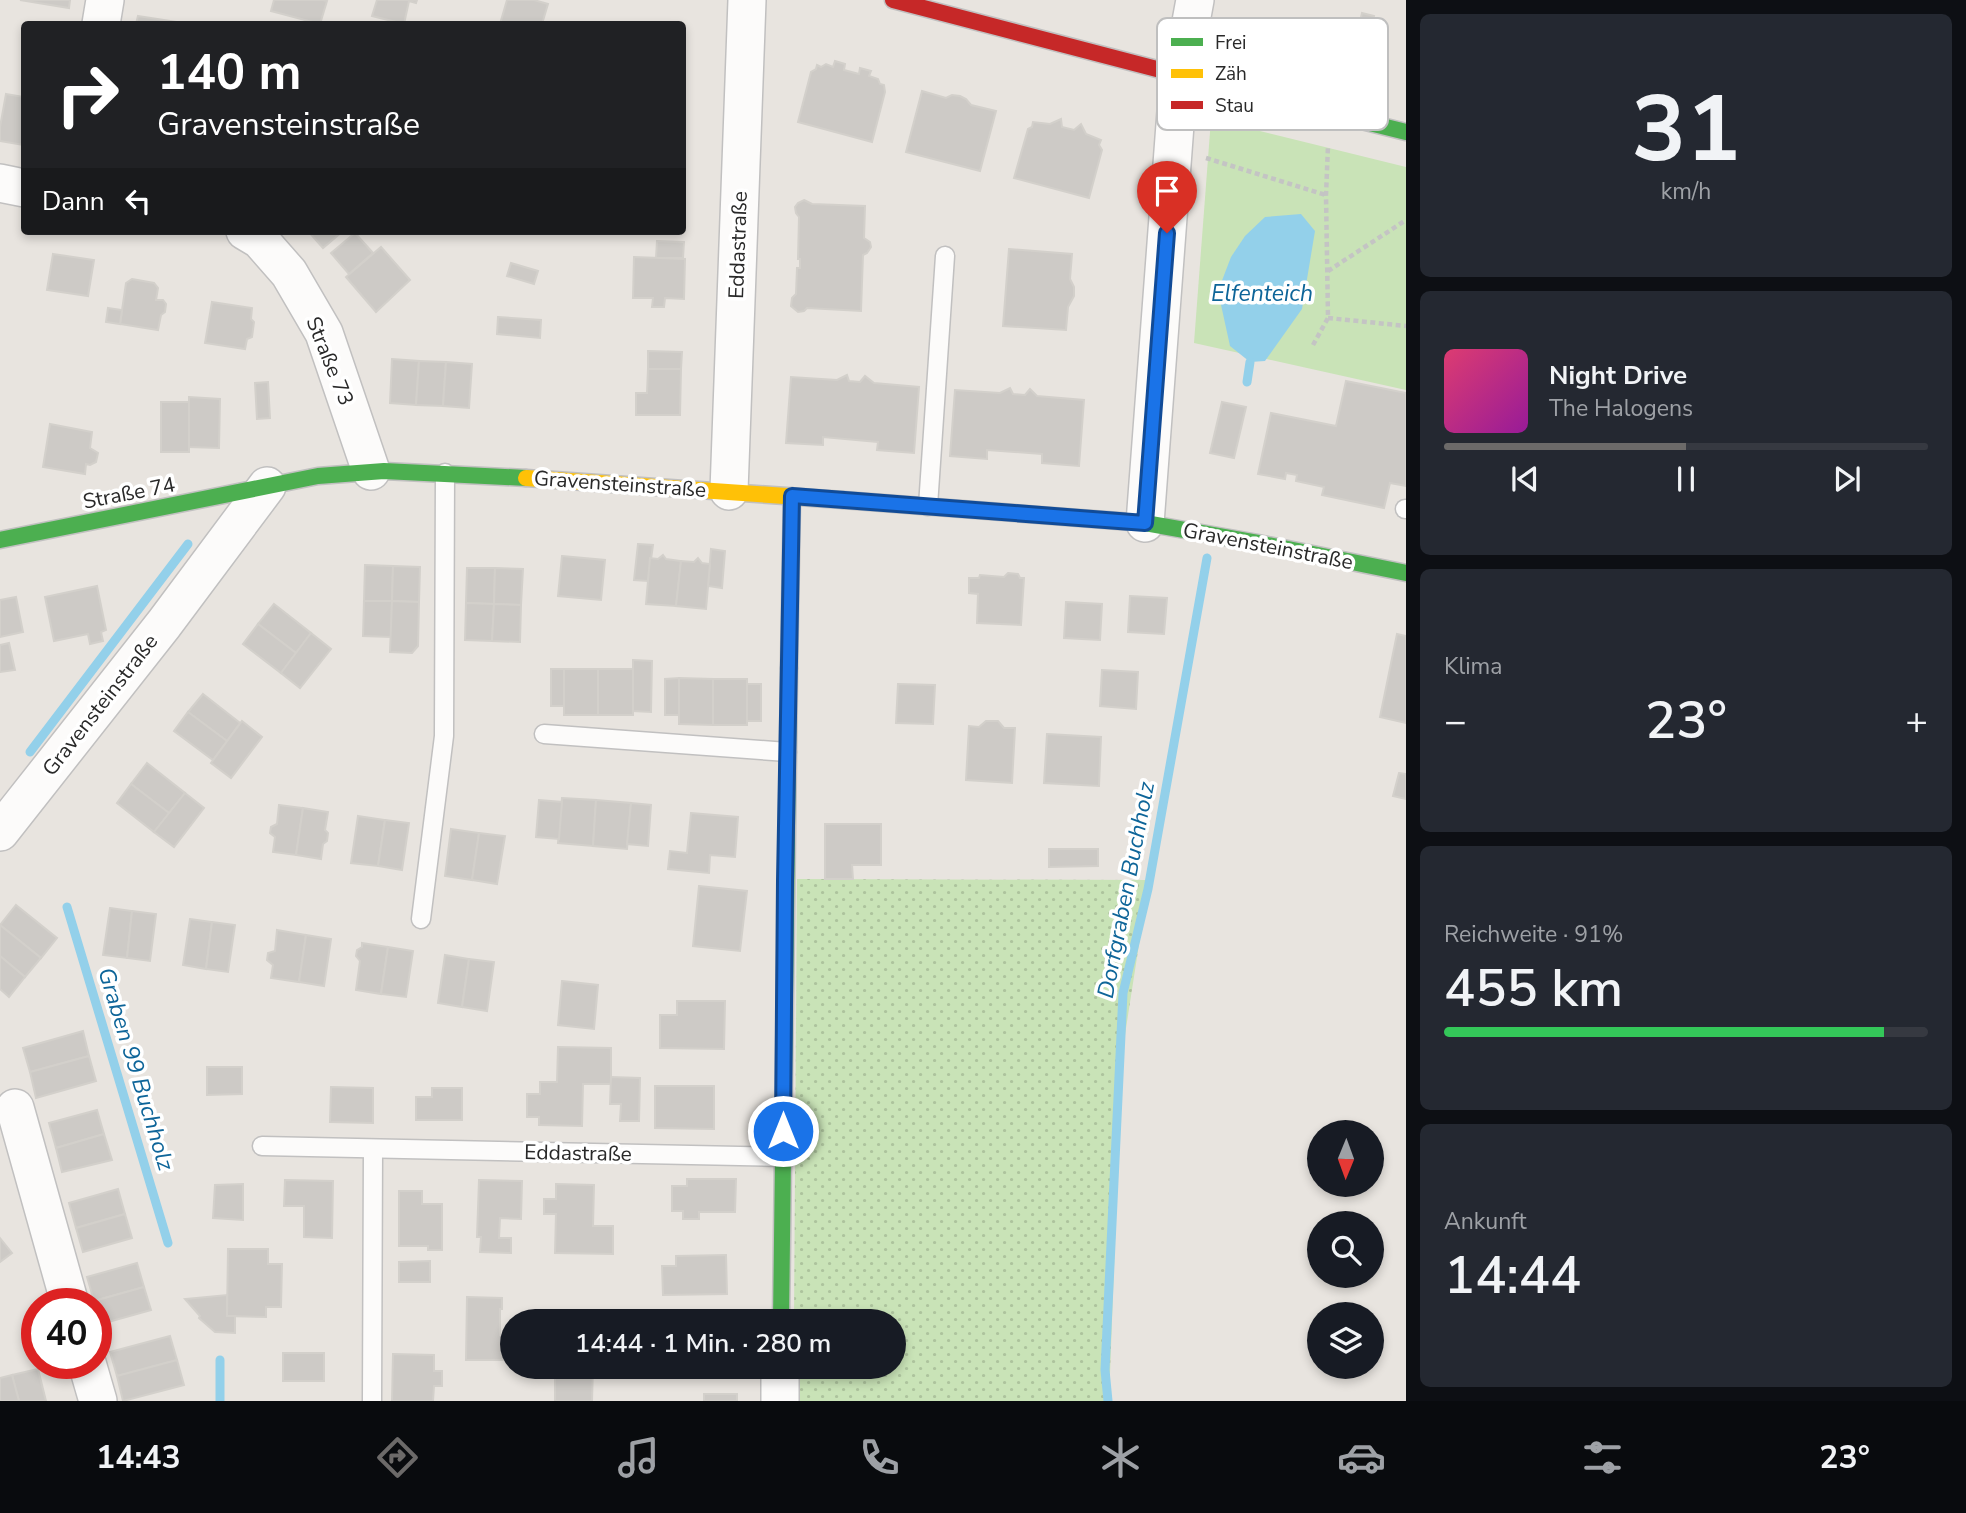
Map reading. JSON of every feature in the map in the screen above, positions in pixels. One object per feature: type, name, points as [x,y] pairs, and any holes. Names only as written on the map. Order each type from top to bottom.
[{"type":"street","points":[[102,21],[105,0]]},
{"type":"street","name":"Eddastraße","points":[[729,491],[747,0]]},
{"type":"street","points":[[893,0],[1157,70]]},
{"type":"street","points":[[1192,18],[1195,0]]},
{"type":"street","points":[[1388,128],[1406,132]]},
{"type":"street","points":[[1145,523],[1175,130]]},
{"type":"street","points":[[0,184],[21,188]]},
{"type":"street","name":"Straße 73","points":[[252,235],[260,240],[289,273],[324,333],[371,471]]},
{"type":"street","name":"Gravensteinstraße","points":[[0,832],[164,624],[267,486],[318,476],[371,471],[445,473],[729,491],[1145,523],[1406,573]]},
{"type":"street","name":"Straße 74","points":[[0,540],[267,486]]},
{"type":"street","points":[[781,1309],[792,496]]},
{"type":"street","points":[[15,1108],[66,1288]]},
{"type":"street","points":[[91,1379],[97,1401]]},
{"type":"street","points":[[780,1379],[780,1401]]},
{"type":"lane","points":[[928,506],[945,256]]},
{"type":"lane","points":[[421,919],[444,736],[445,473]]},
{"type":"lane","points":[[544,734],[787,752]]},
{"type":"lane","name":"Eddastraße","points":[[262,1146],[783,1157]]},
{"type":"lane","points":[[372,1401],[373,1149]]},
{"type":"path","points":[[1313,345],[1328,318],[1326,195],[1329,134]]},
{"type":"path","points":[[1198,156],[1326,195]]},
{"type":"path","points":[[1327,272],[1406,220]]},
{"type":"path","points":[[1328,318],[1406,326]]},
{"type":"green space","points":[[1210,130],[1256,130],[1406,167],[1406,390],[1194,343]]},
{"type":"green space","points":[[797,879],[1149,880],[1122,1054],[1109,1401],[794,1401],[794,1379],[906,1379],[906,1309],[794,1309]]},
{"type":"water","name":"Elfenteich","points":[[1301,214],[1315,231],[1302,309],[1265,361],[1250,362],[1230,346],[1218,291],[1231,257],[1245,236],[1265,217]]},
{"type":"building","points":[[20,0],[70,0],[69,8]]},
{"type":"building","points":[[274,0],[327,1],[321,21],[309,21],[271,11]]},
{"type":"building","points":[[377,0],[417,0],[416,3],[409,1],[405,21],[372,16]]},
{"type":"building","points":[[507,0],[534,0],[548,4],[543,21],[501,21]]},
{"type":"building","points":[[1362,13],[1374,16],[1374,18],[1361,18]]},
{"type":"building","points":[[138,16],[170,21],[137,21]]},
{"type":"building","points":[[835,61],[845,64],[844,70],[859,74],[860,68],[871,71],[869,76],[884,85],[885,92],[872,142],[798,122],[811,72],[817,65],[821,67],[826,64],[833,67]]},
{"type":"building","points":[[922,91],[946,98],[952,95],[960,96],[971,105],[996,111],[980,171],[906,152]]},
{"type":"building","points":[[6,94],[21,96],[21,144],[0,141]]},
{"type":"building","points":[[1061,119],[1062,127],[1074,130],[1081,124],[1086,134],[1101,140],[1099,145],[1102,150],[1089,198],[1014,178],[1028,129],[1033,122],[1050,124]]},
{"type":"building","points":[[804,200],[812,204],[865,206],[864,238],[870,242],[871,247],[863,255],[861,311],[807,308],[798,312],[791,306],[792,298],[796,294],[797,268],[800,268],[799,217],[795,207]]},
{"type":"building","points":[[312,235],[338,235],[323,248]]},
{"type":"building","points":[[353,235],[357,235],[373,253],[349,274],[331,253]]},
{"type":"building","points":[[657,241],[684,242],[683,258],[656,258]]},
{"type":"building","points":[[381,247],[410,280],[376,312],[346,277]]},
{"type":"building","points":[[1009,249],[1072,254],[1070,279],[1074,296],[1068,307],[1066,330],[1003,326]]},
{"type":"building","points":[[53,254],[94,260],[88,296],[47,290]]},
{"type":"building","points":[[634,257],[685,259],[684,299],[665,298],[664,307],[652,307],[653,298],[633,298]]},
{"type":"building","points":[[511,263],[538,271],[534,284],[507,276]]},
{"type":"building","points":[[132,279],[154,283],[158,288],[156,300],[163,300],[166,304],[158,330],[120,324],[126,283]]},
{"type":"building","points":[[212,302],[252,308],[252,337],[247,339],[245,349],[205,343]]},
{"type":"building","points":[[108,308],[122,310],[120,324],[106,322]]},
{"type":"building","points":[[498,317],[541,320],[540,338],[497,334]]},
{"type":"building","points":[[648,351],[682,352],[681,369],[648,369]]},
{"type":"building","points":[[392,359],[419,361],[416,405],[390,403]]},
{"type":"building","points":[[419,361],[446,362],[443,406],[416,405]]},
{"type":"building","points":[[446,362],[472,364],[469,408],[443,406]]},
{"type":"building","points":[[648,369],[681,369],[680,415],[636,415],[636,393],[647,393]]},
{"type":"building","points":[[847,375],[849,381],[860,382],[865,376],[874,383],[919,387],[914,453],[877,450],[878,442],[823,437],[823,445],[786,443],[791,377],[837,380]]},
{"type":"building","points":[[1346,381],[1406,393],[1406,486],[1390,483],[1384,508],[1322,495],[1324,487],[1296,481],[1297,475],[1286,473],[1285,479],[1258,474],[1271,413],[1336,426]]},
{"type":"building","points":[[268,382],[270,418],[257,419],[255,383]]},
{"type":"building","points":[[1010,388],[1013,394],[1025,395],[1030,389],[1037,396],[1084,400],[1079,466],[1042,463],[1042,454],[987,450],[987,459],[950,456],[955,390],[1000,393]]},
{"type":"building","points":[[189,397],[220,399],[219,448],[189,447]]},
{"type":"building","points":[[161,402],[189,402],[189,452],[161,452]]},
{"type":"building","points":[[1222,402],[1246,407],[1234,458],[1210,453]]},
{"type":"building","points":[[50,424],[92,432],[90,448],[98,453],[96,462],[86,464],[85,474],[43,467]]},
{"type":"building","points":[[638,544],[653,545],[648,581],[634,580]]},
{"type":"building","points":[[711,549],[725,551],[722,588],[708,586]]},
{"type":"building","points":[[663,555],[666,559],[681,561],[676,606],[646,604],[650,558],[658,559]]},
{"type":"building","points":[[562,556],[605,560],[601,600],[558,596]]},
{"type":"building","points":[[698,558],[702,563],[710,564],[706,609],[676,606],[681,561],[694,562]]},
{"type":"building","points":[[365,565],[393,566],[392,601],[364,601]]},
{"type":"building","points":[[393,566],[420,567],[419,602],[392,601]]},
{"type":"building","points":[[467,568],[495,568],[494,604],[466,603]]},
{"type":"building","points":[[495,568],[523,569],[521,605],[494,604]]},
{"type":"building","points":[[1008,573],[1024,578],[1021,625],[977,623],[978,594],[969,593],[969,578],[979,578],[980,575],[1004,577]]},
{"type":"building","points":[[97,586],[106,630],[101,632],[103,641],[90,644],[88,634],[54,641],[45,597]]},
{"type":"building","points":[[1130,596],[1167,598],[1164,634],[1128,632]]},
{"type":"building","points":[[16,597],[23,632],[0,637],[0,600]]},
{"type":"building","points":[[364,601],[392,601],[391,637],[363,636]]},
{"type":"building","points":[[392,601],[419,602],[418,646],[412,653],[390,652]]},
{"type":"building","points":[[1066,602],[1102,604],[1100,640],[1064,638]]},
{"type":"building","points":[[466,603],[494,604],[492,641],[465,640]]},
{"type":"building","points":[[274,604],[311,633],[296,653],[258,624]]},
{"type":"building","points":[[494,604],[521,605],[520,642],[492,641]]},
{"type":"building","points":[[258,624],[296,653],[281,673],[243,644]]},
{"type":"building","points":[[311,633],[331,649],[300,688],[281,673]]},
{"type":"building","points":[[1397,634],[1406,636],[1406,723],[1380,717]]},
{"type":"building","points":[[9,643],[15,670],[0,672],[0,645]]},
{"type":"building","points":[[633,660],[652,661],[651,712],[633,711]]},
{"type":"building","points":[[551,669],[564,669],[564,706],[551,706]]},
{"type":"building","points":[[564,669],[598,669],[598,715],[564,715]]},
{"type":"building","points":[[598,669],[633,669],[633,715],[598,715]]},
{"type":"building","points":[[1102,670],[1138,672],[1136,709],[1100,706]]},
{"type":"building","points":[[679,678],[679,715],[665,715],[665,679]]},
{"type":"building","points":[[679,678],[713,679],[713,725],[679,724]]},
{"type":"building","points":[[713,679],[747,679],[747,725],[713,725]]},
{"type":"building","points":[[747,684],[761,684],[761,721],[747,721]]},
{"type":"building","points":[[898,684],[935,685],[933,724],[896,723]]},
{"type":"building","points":[[203,694],[240,723],[227,741],[188,712]]},
{"type":"building","points":[[188,712],[227,741],[213,760],[174,731]]},
{"type":"building","points":[[242,721],[262,737],[231,778],[211,763]]},
{"type":"building","points":[[986,721],[998,721],[1004,728],[1015,728],[1012,783],[966,780],[969,726],[979,727]]},
{"type":"building","points":[[1047,734],[1101,737],[1099,786],[1044,783]]},
{"type":"building","points":[[147,763],[185,793],[169,813],[131,784]]},
{"type":"building","points":[[1399,773],[1406,774],[1406,799],[1393,796]]},
{"type":"building","points":[[131,784],[169,813],[154,832],[117,803]]},
{"type":"building","points":[[185,793],[204,808],[174,847],[154,832]]},
{"type":"building","points":[[562,798],[596,800],[593,846],[558,843]]},
{"type":"building","points":[[539,800],[562,802],[559,839],[536,837]]},
{"type":"building","points":[[596,800],[631,803],[627,849],[593,846]]},
{"type":"building","points":[[631,803],[651,805],[648,846],[627,844]]},
{"type":"building","points":[[279,805],[303,808],[296,855],[273,852],[275,837],[270,833],[271,827],[277,824]]},
{"type":"building","points":[[303,808],[328,812],[325,830],[328,833],[327,841],[323,844],[321,859],[296,855]]},
{"type":"building","points":[[691,813],[738,817],[735,857],[710,855],[709,873],[668,869],[670,851],[687,853]]},
{"type":"building","points":[[358,816],[385,820],[378,866],[351,863]]},
{"type":"building","points":[[385,820],[409,823],[402,870],[378,866]]},
{"type":"building","points":[[825,824],[881,824],[881,865],[852,865],[853,879],[825,879]]},
{"type":"building","points":[[451,829],[479,833],[472,880],[445,876]]},
{"type":"building","points":[[479,833],[505,836],[497,884],[472,880]]},
{"type":"building","points":[[1049,849],[1098,849],[1098,866],[1049,867]]},
{"type":"building","points":[[699,886],[747,891],[740,951],[693,946]]},
{"type":"building","points":[[16,905],[57,938],[41,958],[0,925]]},
{"type":"building","points":[[110,908],[132,911],[127,958],[103,955]]},
{"type":"building","points":[[132,911],[156,914],[150,961],[127,958]]},
{"type":"building","points":[[190,919],[212,922],[206,969],[183,965]]},
{"type":"building","points":[[212,922],[235,925],[228,972],[206,969]]},
{"type":"building","points":[[0,925],[41,958],[25,977],[0,956]]},
{"type":"building","points":[[277,930],[306,935],[299,982],[271,978],[273,965],[267,960],[268,953],[275,951]]},
{"type":"building","points":[[306,935],[331,939],[324,986],[299,982]]},
{"type":"building","points":[[362,943],[388,947],[381,994],[356,990],[360,961],[356,956]]},
{"type":"building","points":[[388,947],[413,951],[406,997],[381,994]]},
{"type":"building","points":[[445,955],[469,959],[462,1007],[438,1003]]},
{"type":"building","points":[[0,956],[25,977],[9,997],[0,989]]},
{"type":"building","points":[[469,959],[494,962],[487,1011],[462,1007]]},
{"type":"building","points":[[562,981],[598,985],[594,1029],[558,1025]]},
{"type":"building","points":[[677,1001],[725,1001],[724,1049],[660,1048],[660,1015],[677,1015]]},
{"type":"building","points":[[83,1031],[89,1056],[30,1072],[23,1048]]},
{"type":"building","points":[[558,1047],[611,1048],[611,1084],[583,1084],[582,1126],[539,1125],[539,1117],[527,1117],[527,1094],[540,1094],[540,1082],[557,1082]]},
{"type":"building","points":[[89,1056],[96,1081],[36,1098],[30,1072]]},
{"type":"building","points":[[207,1067],[242,1067],[242,1094],[207,1095]]},
{"type":"building","points":[[611,1077],[640,1078],[639,1121],[620,1121],[621,1104],[610,1104]]},
{"type":"building","points":[[655,1086],[714,1086],[714,1129],[655,1128]]},
{"type":"building","points":[[331,1087],[373,1088],[373,1123],[330,1122]]},
{"type":"building","points":[[432,1088],[462,1088],[462,1120],[416,1120],[416,1097],[432,1097]]},
{"type":"building","points":[[97,1110],[104,1134],[56,1148],[49,1123]]},
{"type":"building","points":[[104,1134],[112,1160],[62,1172],[56,1148]]},
{"type":"building","points":[[687,1179],[736,1179],[735,1212],[699,1212],[699,1219],[683,1219],[683,1211],[672,1211],[672,1186],[687,1186]]},
{"type":"building","points":[[285,1180],[333,1181],[332,1238],[304,1237],[304,1206],[284,1206]]},
{"type":"building","points":[[479,1180],[522,1181],[521,1219],[500,1218],[499,1238],[511,1238],[511,1253],[480,1252],[481,1237],[477,1237]]},
{"type":"building","points":[[243,1184],[243,1220],[213,1218],[215,1185]]},
{"type":"building","points":[[556,1184],[594,1185],[593,1226],[613,1226],[613,1254],[555,1253],[556,1214],[544,1214],[544,1199],[556,1199]]},
{"type":"building","points":[[118,1189],[125,1214],[76,1228],[69,1203]]},
{"type":"building","points":[[399,1191],[422,1191],[422,1204],[442,1204],[442,1250],[428,1250],[428,1246],[399,1246]]},
{"type":"building","points":[[125,1214],[132,1238],[83,1252],[76,1228]]},
{"type":"building","points":[[0,1238],[12,1253],[0,1262]]},
{"type":"building","points":[[228,1249],[268,1249],[268,1264],[282,1264],[281,1307],[266,1307],[266,1317],[227,1316]]},
{"type":"building","points":[[726,1255],[727,1294],[663,1295],[662,1266],[676,1266],[676,1256]]},
{"type":"building","points":[[430,1261],[430,1282],[399,1282],[399,1262]]},
{"type":"building","points":[[137,1263],[144,1287],[112,1296],[112,1288],[90,1288],[87,1277]]},
{"type":"building","points":[[144,1287],[151,1310],[112,1321],[112,1296]]},
{"type":"building","points":[[227,1295],[227,1316],[235,1316],[235,1333],[215,1332],[199,1318],[185,1299]]},
{"type":"building","points":[[467,1297],[502,1298],[500,1360],[466,1360]]},
{"type":"building","points":[[170,1336],[177,1360],[117,1376],[112,1351]]},
{"type":"building","points":[[283,1353],[324,1353],[324,1381],[283,1381]]},
{"type":"building","points":[[393,1354],[434,1355],[434,1371],[442,1371],[442,1386],[434,1386],[433,1401],[392,1401]]},
{"type":"building","points":[[177,1360],[184,1385],[123,1401],[117,1376]]},
{"type":"building","points":[[21,1373],[21,1379],[40,1379],[46,1401],[19,1401],[12,1375]]},
{"type":"building","points":[[12,1375],[19,1401],[0,1401],[0,1378]]},
{"type":"building","points":[[555,1379],[593,1379],[592,1401],[555,1401]]},
{"type":"building","points":[[704,1394],[737,1394],[737,1401],[704,1401]]},
{"type":"waterway","name":"Dorfgraben Buchholz","points":[[1247,382],[1250,362]]},
{"type":"waterway","name":"Graben 99 Buchholz","points":[[30,752],[188,544]]},
{"type":"waterway","name":"Dorfgraben Buchholz","points":[[1108,1401],[1105,1370],[1123,993],[1148,889],[1207,558]]},
{"type":"waterway","name":"Graben 99 Buchholz","points":[[67,907],[168,1243]]},
{"type":"waterway","name":"Graben 99 Buchholz","points":[[220,1360],[220,1401]]},
{"type":"traffic: fast","points":[[1388,128],[1406,132]]},
{"type":"traffic: fast","points":[[0,540],[318,476],[384,471],[526,478]]},
{"type":"traffic: fast","points":[[843,500],[1145,523],[1406,573]]},
{"type":"traffic: fast","points":[[781,1309],[789,668]]},
{"type":"traffic: slow","points":[[526,478],[843,500]]},
{"type":"traffic: jam","points":[[893,0],[1157,69]]},
{"type":"traffic: jam","points":[[789,668],[792,496]]},
{"type":"route","points":[[783,1131],[792,496],[1145,523],[1167,233]]}]
